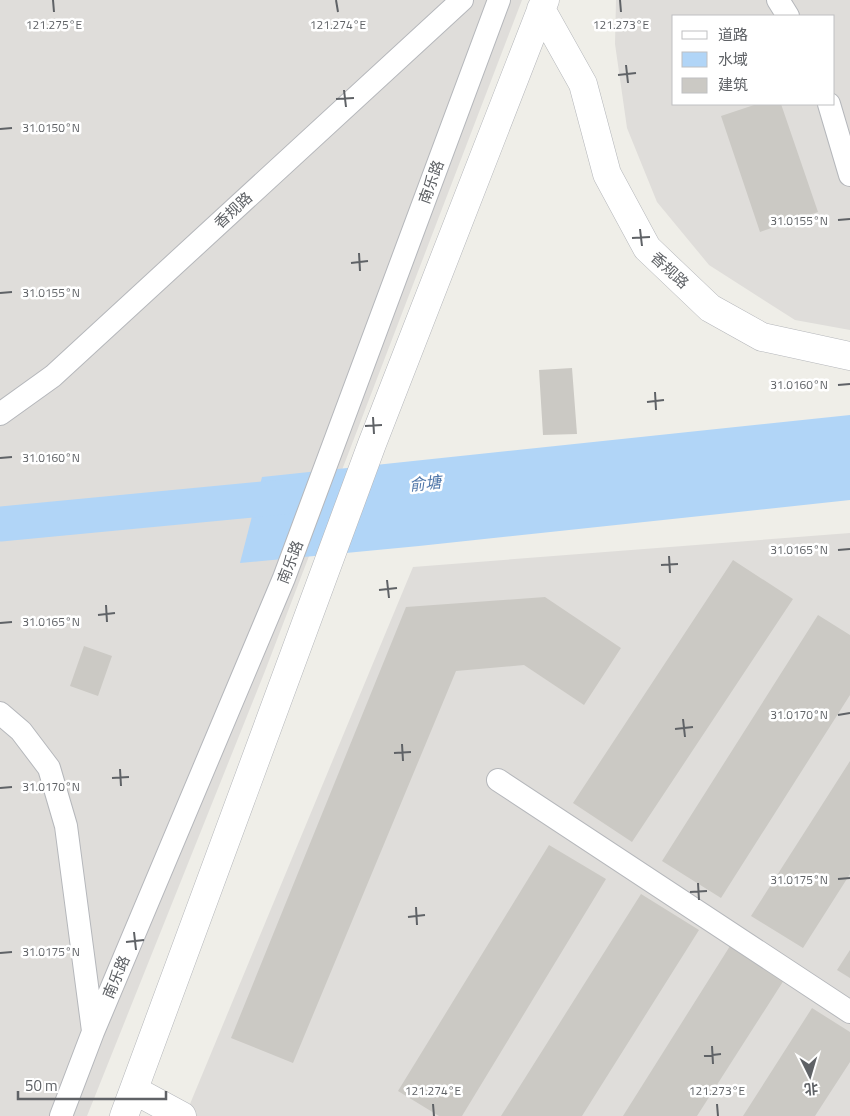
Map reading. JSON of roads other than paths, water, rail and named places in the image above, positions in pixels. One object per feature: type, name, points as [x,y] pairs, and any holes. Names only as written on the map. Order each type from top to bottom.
[{"type":"street","name":"香规路","points":[[0,414],[53,376],[462,0]]},
{"type":"street","name":"南乐路","points":[[61,1116],[93,1032],[284,578],[499,0]]},
{"type":"street","points":[[778,0],[787,15]]},
{"type":"street","name":"香规路","points":[[543,5],[583,84],[607,174],[647,248],[710,308],[762,337],[850,356]]},
{"type":"street","points":[[124,1116],[372,444],[543,5]]},
{"type":"street","points":[[829,105],[850,175]]},
{"type":"street","points":[[0,713],[21,731],[49,768],[66,826],[93,1032]]},
{"type":"street","points":[[498,780],[850,1012]]},
{"type":"street","points":[[134,1090],[182,1116]]},
{"type":"water","points":[[850,415],[850,500],[240,563],[262,477]]},
{"type":"waterway","name":"俞塘","points":[[0,524],[304,495]]}]
